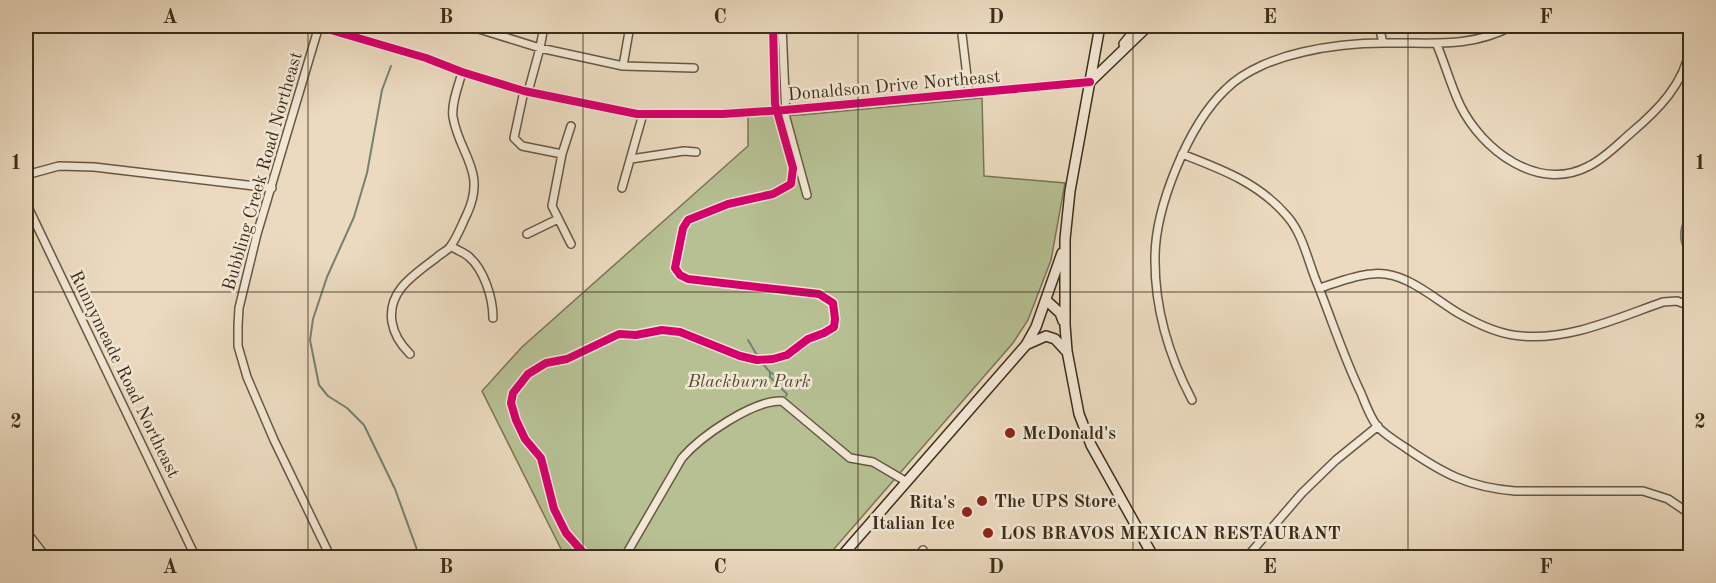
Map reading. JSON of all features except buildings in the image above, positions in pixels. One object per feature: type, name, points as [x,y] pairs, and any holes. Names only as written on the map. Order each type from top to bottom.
[{"type":"main road","points":[[840,558],[1026,345],[1036,327],[1058,269],[1065,239],[1071,191],[1100,26]]},
{"type":"main road","points":[[1118,53],[1139,26]]},
{"type":"main road","points":[[1090,82],[1148,26]]},
{"type":"main road","points":[[1065,239],[1066,351],[1079,414],[1091,445],[1155,558]]},
{"type":"main road","points":[[1046,300],[1060,314],[1065,326]]},
{"type":"main road","points":[[1026,345],[1046,336],[1055,339],[1066,351]]},
{"type":"street","name":"Donaldson Drive Northeast","points":[[318,26],[526,91],[643,114],[723,114],[785,110],[1090,82]]},
{"type":"street","name":"Bubbling Creek Road Northeast","points":[[318,26],[257,234],[239,308],[238,346],[247,377],[274,441],[331,558]]},
{"type":"street","points":[[470,26],[540,48],[623,66],[694,69]]},
{"type":"street","points":[[544,26],[540,48],[514,138],[522,146],[562,154]]},
{"type":"street","points":[[623,66],[630,26]]},
{"type":"street","points":[[782,26],[785,110],[807,195]]},
{"type":"street","points":[[961,26],[969,93]]},
{"type":"street","points":[[1379,26],[1383,43]]},
{"type":"street","points":[[1192,400],[1181,379],[1164,330],[1157,293],[1155,259],[1164,206],[1182,154],[1209,107],[1226,88],[1244,75],[1270,62],[1299,53],[1326,47],[1383,43],[1437,45],[1464,42],[1512,26]]},
{"type":"street","points":[[1437,45],[1460,105],[1484,141],[1525,169],[1548,175],[1561,175],[1588,167],[1640,125],[1682,77],[1690,48]]},
{"type":"street","points":[[410,354],[399,341],[393,328],[390,312],[394,298],[398,290],[451,246],[472,201],[474,188],[468,156],[452,115],[462,72]]},
{"type":"street","points":[[622,188],[643,114]]},
{"type":"street","points":[[571,126],[562,154],[552,206],[571,244]]},
{"type":"street","points":[[631,159],[696,152]]},
{"type":"street","points":[[1182,154],[1236,176],[1274,203],[1288,217],[1300,237],[1345,361],[1378,426],[1432,466],[1463,482],[1494,490],[1643,491],[1668,499],[1690,514]]},
{"type":"street","points":[[26,175],[41,169],[59,166],[94,167],[272,188]]},
{"type":"street","name":"Runnymeade Road Northeast","points":[[26,203],[196,558]]},
{"type":"street","points":[[527,234],[558,219]]},
{"type":"street","points":[[451,246],[469,257],[477,268],[493,304],[494,318]]},
{"type":"street","points":[[1320,288],[1373,273],[1387,274],[1419,288],[1493,330],[1520,336],[1551,336],[1580,331],[1663,302],[1677,301],[1690,306]]},
{"type":"street","points":[[624,558],[682,458],[692,447],[706,435],[737,416],[771,401],[782,401],[850,458],[873,462],[907,482]]},
{"type":"street","points":[[1246,558],[1302,493],[1336,460],[1378,426]]},
{"type":"street","points":[[26,532],[46,558]]},
{"type":"street","points":[[916,558],[922,550]]},
{"type":"green space","name":"Blackburn Park","points":[[982,98],[984,176],[1065,183],[1051,260],[1028,320],[1013,343],[827,557],[565,557],[482,391],[522,347],[748,146],[748,116],[801,115]]},
{"type":"water","points":[[1690,212],[1690,257],[1681,240],[1681,229]]},
{"type":"waterway","points":[[402,32],[403,26]]},
{"type":"waterway","points":[[391,66],[382,90],[367,173],[354,217],[327,277],[313,319],[310,340],[319,385],[328,396],[347,408],[364,425],[395,489],[420,558]]},
{"type":"waterway","points":[[748,340],[770,372],[770,377],[787,394],[786,396]]},
{"type":"waterway","points":[[770,372],[776,376]]},
{"type":"cycle path","points":[[317,26],[426,58],[524,91],[637,114],[723,114],[785,110],[1090,82]]},
{"type":"cycle path","points":[[588,558],[566,533],[554,509],[541,458],[525,439],[516,420],[511,403],[513,393],[528,374],[546,363],[567,359],[619,334],[636,335],[662,330],[680,332],[740,356],[757,360],[787,355],[808,339],[834,327],[833,303],[819,294],[688,279],[680,275],[675,268],[683,228],[688,220],[728,204],[773,194],[791,184],[793,168],[775,104],[773,26]]},
{"type":"place","name":"McDonald's","points":[[1010,433]]},
{"type":"place","name":"The UPS Store","points":[[982,501]]},
{"type":"place","name":"Rita's Italian Ice","points":[[967,512]]},
{"type":"place","name":"LOS BRAVOS MEXICAN RESTAURANT","points":[[988,533]]}]
